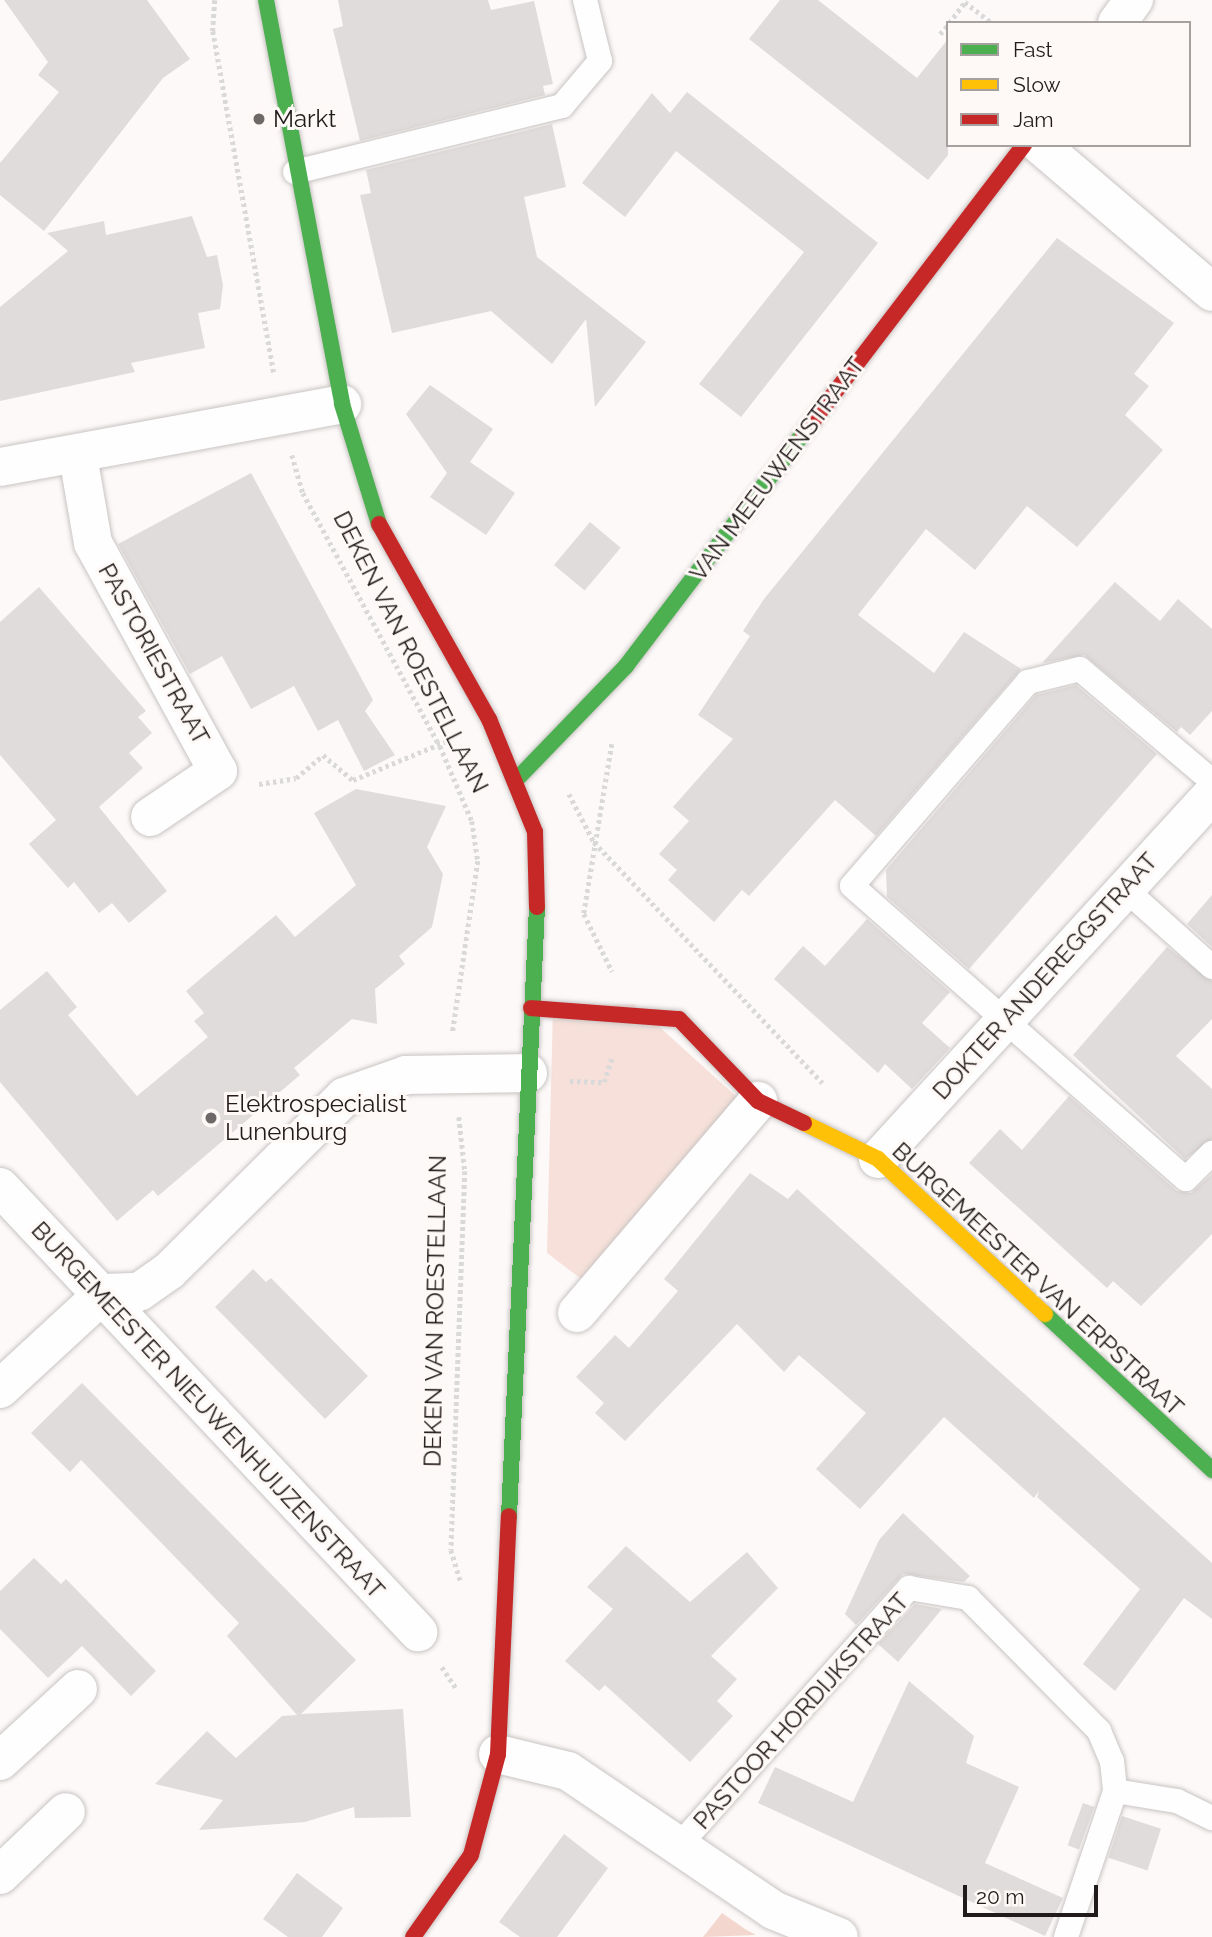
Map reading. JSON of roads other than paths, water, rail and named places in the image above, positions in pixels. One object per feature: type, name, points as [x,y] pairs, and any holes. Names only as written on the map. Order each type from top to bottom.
[{"type":"main road","name":"DEKEN VAN ROESTELLAAN","points":[[266,0],[295,172],[342,404],[370,507],[489,719],[535,832],[531,1008],[498,1754],[471,1855],[412,1937]]},
{"type":"main road","name":"VAN MEEUWENSTRAAT","points":[[516,780],[626,666],[1022,147]]},
{"type":"main road","name":"BURGEMEESTER VAN ERPSTRAAT","points":[[531,1008],[617,1012],[679,1019],[758,1101],[878,1159],[1212,1470]]},
{"type":"street","points":[[1118,21],[1134,0]]},
{"type":"street","points":[[1043,147],[1212,292]]},
{"type":"street","points":[[0,467],[78,456],[342,404]]},
{"type":"street","name":"PASTORIESTRAAT","points":[[78,456],[93,543],[218,771],[150,817]]},
{"type":"street","name":"DOKTER ANDEREGGSTRAAT","points":[[878,1159],[1212,794]]},
{"type":"street","points":[[0,1389],[104,1293],[139,1292],[169,1271],[344,1097],[406,1075],[528,1073]]},
{"type":"street","points":[[577,1312],[758,1101]]},
{"type":"street","name":"BURGEMEESTER NIEUWENHUIJZENSTRAAT","points":[[0,1187],[64,1262],[104,1293],[418,1632]]},
{"type":"street","points":[[0,1761],[78,1689]]},
{"type":"street","name":"PASTOOR HORDIJKSTRAAT","points":[[498,1754],[568,1771],[681,1842],[765,1923],[839,1937]]},
{"type":"street","points":[[0,1875],[66,1812]]},
{"type":"lane","points":[[295,172],[562,106],[600,61],[585,0]]},
{"type":"lane","points":[[1212,781],[1080,669],[1028,682],[852,886],[1186,1179],[1212,1153]]},
{"type":"lane","points":[[1125,889],[1212,967]]},
{"type":"lane","name":"PASTOOR HORDIJKSTRAAT","points":[[681,1842],[909,1588],[968,1598],[1099,1731],[1112,1761],[1115,1791],[1066,1937]]},
{"type":"lane","points":[[1115,1791],[1177,1801],[1212,1818]]},
{"type":"place","name":"Markt","points":[[259,119]]},
{"type":"place","name":"Elektrospecialist Lunenburg","points":[[211,1118]]}]
